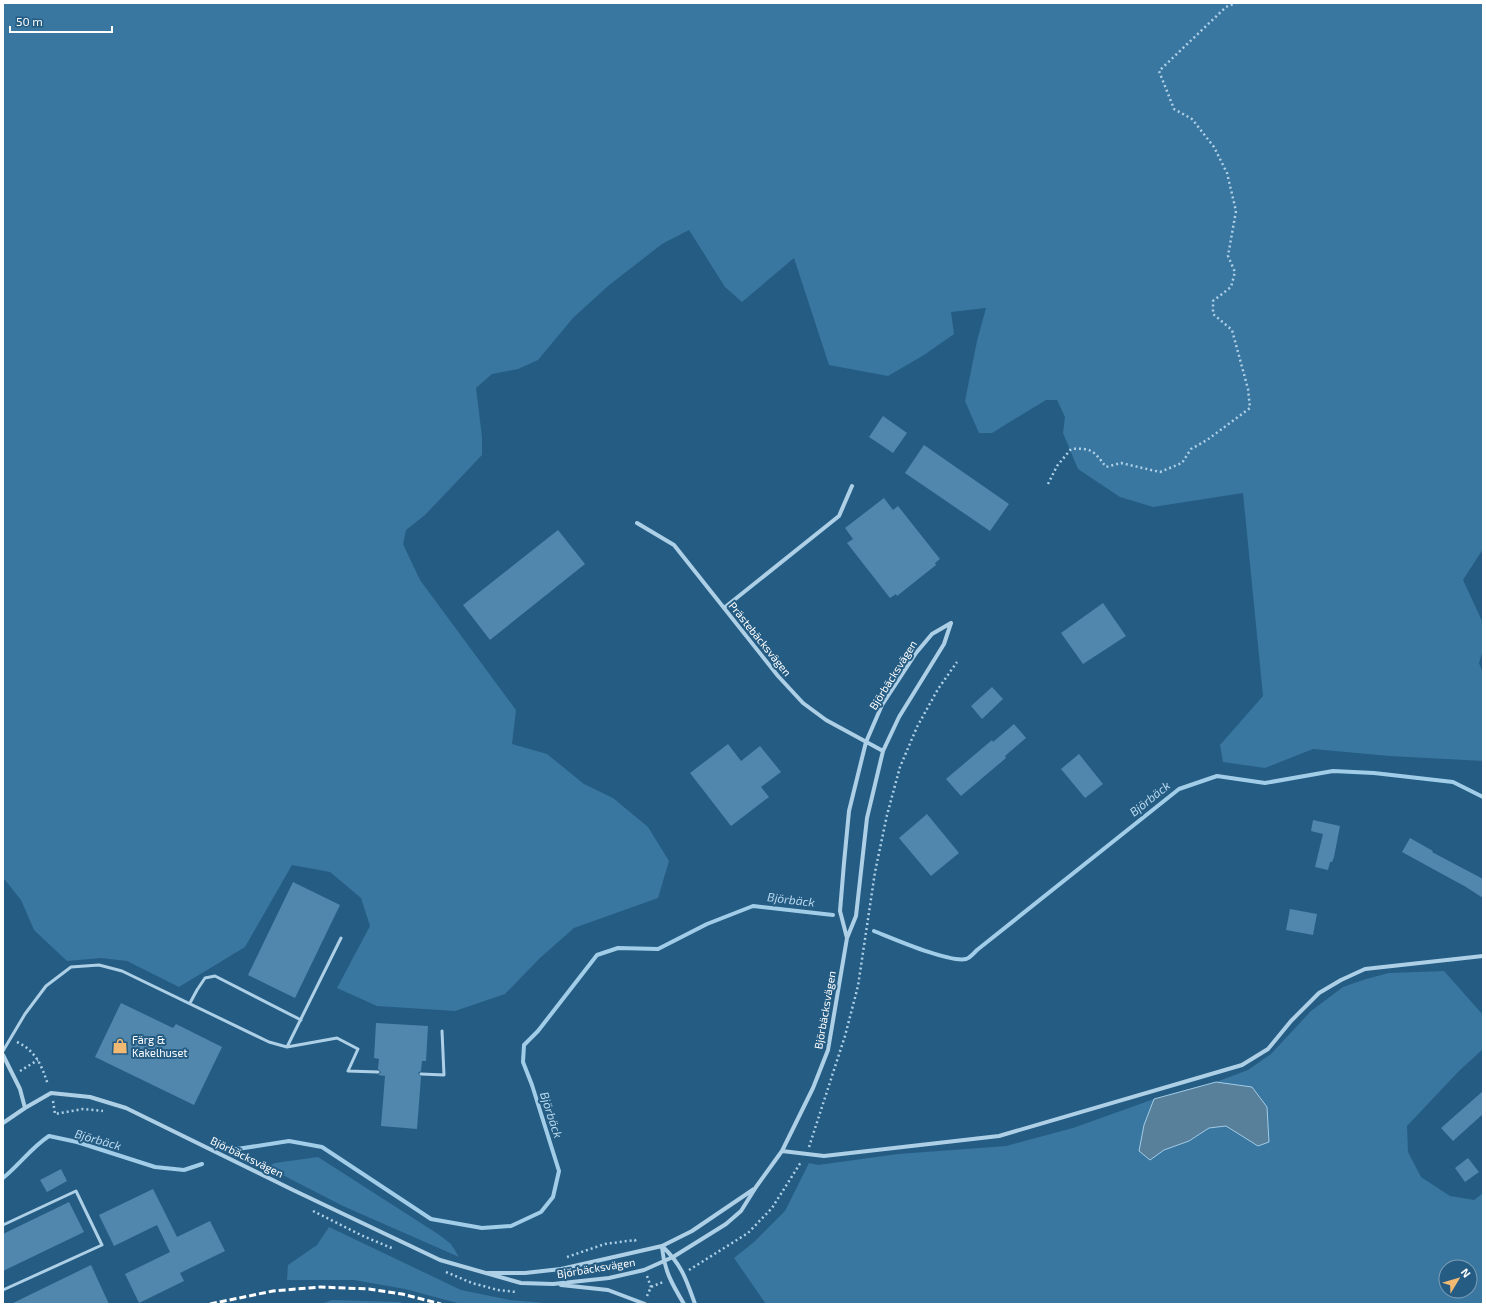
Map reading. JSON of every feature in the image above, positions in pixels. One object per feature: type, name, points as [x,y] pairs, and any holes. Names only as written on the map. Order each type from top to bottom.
[{"type":"street","points":[[724,608],[839,516],[852,486]]},
{"type":"street","name":"Prästebäcksvägen","points":[[637,523],[674,545],[778,676],[803,703],[826,720],[883,751]]},
{"type":"street","name":"Björbäcksvägen","points":[[51,1093],[90,1097],[126,1108],[440,1260],[483,1273],[521,1283],[553,1284],[609,1278],[644,1270],[673,1257],[726,1224],[741,1211],[782,1151],[813,1088],[828,1050],[847,938],[856,916],[867,818],[883,751],[899,717],[932,666],[944,644],[951,623],[932,634],[916,653],[882,705],[866,742],[849,811],[844,856],[840,911],[847,938]]},
{"type":"street","points":[[782,1151],[824,1156],[999,1136],[1242,1065],[1268,1049],[1291,1021],[1319,993],[1341,980],[1365,969],[1483,956]]},
{"type":"street","points":[[3,1055],[20,1089],[25,1108]]},
{"type":"street","points":[[3,1123],[51,1093]]},
{"type":"street","name":"Björbäcksvägen","points":[[483,1273],[525,1273],[561,1269],[662,1246],[692,1231],[756,1187]]},
{"type":"street","points":[[662,1246],[673,1257],[683,1273],[695,1304]]},
{"type":"street","points":[[662,1246],[663,1262],[670,1279],[684,1304]]},
{"type":"street","points":[[553,1284],[608,1290],[645,1304]]},
{"type":"lane","points":[[287,1047],[341,938]]},
{"type":"lane","points":[[3,1051],[24,1014],[46,986],[71,967],[99,965],[122,971],[269,1042],[287,1047],[337,1038],[358,1049],[348,1071],[378,1072]]},
{"type":"lane","points":[[190,1003],[206,978],[215,976],[301,1020]]},
{"type":"lane","points":[[421,1074],[444,1075],[442,1031]]},
{"type":"lane","points":[[3,1225],[76,1191],[102,1245],[3,1290]]},
{"type":"path","points":[[1048,484],[1057,466],[1071,449],[1087,448],[1097,455],[1106,467],[1121,463],[1160,472],[1182,463],[1191,449],[1207,440],[1250,408],[1248,389],[1232,330],[1213,314],[1213,301],[1231,287],[1235,272],[1228,256],[1236,211],[1227,173],[1214,147],[1192,119],[1174,109],[1159,71],[1226,7],[1236,3]]},
{"type":"path","points":[[11,1039],[26,1046],[38,1060],[51,1093],[56,1114]]},
{"type":"shaded area","points":[[3,3],[1483,3],[1483,549],[1463,580],[1483,623],[1483,650],[1479,663],[1483,673],[1483,761],[1390,756],[1313,749],[1265,768],[1223,762],[1220,745],[1263,696],[1243,493],[1153,507],[1120,497],[1078,469],[1063,433],[1065,417],[1057,400],[1046,400],[992,433],[979,433],[965,401],[977,341],[986,308],[951,312],[954,334],[924,355],[888,376],[829,365],[794,258],[742,302],[725,287],[689,230],[662,244],[608,286],[573,318],[538,360],[518,369],[492,374],[476,388],[482,437],[482,455],[425,515],[406,530],[403,544],[420,580],[516,710],[512,744],[547,754],[584,784],[613,798],[648,827],[669,861],[658,898],[574,928],[540,958],[505,994],[455,1011],[377,1006],[337,988],[370,926],[361,898],[330,872],[292,865],[245,947],[179,987],[127,961],[101,958],[67,961],[34,930],[21,900],[5,880],[3,880]]},
{"type":"shaded area","points":[[1444,971],[1483,1015],[1483,1049],[1459,1071],[1407,1126],[1408,1152],[1421,1177],[1450,1196],[1474,1200],[1483,1193],[1483,1304],[766,1304],[734,1258],[754,1242],[785,1211],[809,1163],[818,1165],[898,1154],[1006,1146],[1073,1128],[1154,1099],[1144,1125],[1164,1150],[1189,1141],[1209,1128],[1226,1126],[1258,1146],[1268,1142],[1267,1107],[1252,1087],[1216,1082],[1248,1070],[1271,1054],[1311,1011],[1343,987],[1389,973]]},
{"type":"shaded area","points":[[1216,1082],[1252,1087],[1267,1107],[1269,1142],[1258,1146],[1226,1126],[1209,1128],[1189,1141],[1164,1150],[1150,1160],[1139,1151],[1144,1125],[1154,1099]]},
{"type":"shaded area","points":[[318,1157],[438,1234],[451,1244],[459,1257],[343,1206],[267,1167],[275,1163]]},
{"type":"shaded area","points":[[329,1227],[461,1290],[510,1300],[556,1304],[461,1304],[405,1289],[354,1280],[287,1280],[288,1265],[317,1245]]},
{"type":"shaded area","points":[[332,1300],[399,1302],[408,1304],[321,1304]]},
{"type":"building","points":[[883,416],[907,433],[893,453],[869,437]]},
{"type":"building","points":[[924,445],[1009,504],[990,531],[905,473]]},
{"type":"building","points":[[884,498],[893,510],[898,506],[940,559],[935,563],[936,565],[897,596],[896,594],[890,598],[847,543],[853,539],[845,528]]},
{"type":"building","points":[[558,530],[585,564],[490,640],[463,605]]},
{"type":"building","points":[[1103,603],[1126,636],[1083,664],[1061,633]]},
{"type":"building","points":[[992,687],[1003,699],[982,719],[971,706]]},
{"type":"building","points":[[1014,724],[1026,738],[1005,756],[1006,758],[961,796],[946,779],[992,740],[993,742]]},
{"type":"building","points":[[728,744],[741,761],[760,746],[781,772],[761,787],[769,797],[731,826],[690,773]]},
{"type":"building","points":[[1079,754],[1103,784],[1085,798],[1061,769]]},
{"type":"building","points":[[927,814],[959,853],[931,876],[899,838]]},
{"type":"building","points":[[1313,820],[1340,826],[1334,857],[1332,862],[1330,862],[1328,870],[1315,867],[1323,834],[1311,831]]},
{"type":"building","points":[[1410,838],[1433,851],[1432,852],[1483,879],[1483,898],[1402,852]]},
{"type":"building","points":[[293,882],[340,905],[295,998],[248,975]]},
{"type":"building","points":[[1290,909],[1317,914],[1313,935],[1286,930]]},
{"type":"building","points":[[121,1003],[173,1028],[176,1024],[222,1047],[194,1105],[95,1057]]},
{"type":"building","points":[[376,1023],[428,1026],[426,1061],[422,1061],[421,1071],[418,1073],[421,1077],[417,1129],[381,1126],[385,1076],[378,1075],[381,1072],[378,1069],[379,1059],[374,1058]]},
{"type":"building","points":[[1483,1091],[1483,1114],[1453,1141],[1441,1128]]},
{"type":"building","points":[[1468,1158],[1479,1172],[1465,1182],[1455,1168]]},
{"type":"building","points":[[61,1169],[67,1181],[47,1192],[40,1180]]},
{"type":"building","points":[[153,1189],[177,1237],[210,1221],[225,1251],[180,1273],[184,1281],[139,1303],[125,1274],[170,1252],[157,1225],[114,1246],[99,1215]]},
{"type":"building","points":[[69,1202],[84,1232],[3,1271],[3,1234]]},
{"type":"building","points":[[91,1265],[109,1304],[11,1304]]},
{"type":"waterway","name":"Björbäck","points":[[874,931],[934,954],[958,959],[966,959],[1179,789],[1217,776],[1265,783],[1333,771],[1374,773],[1453,782],[1483,797]]},
{"type":"waterway","name":"Björbäck","points":[[231,1150],[289,1141],[322,1147],[431,1219],[482,1228],[511,1226],[541,1212],[553,1197],[559,1171],[532,1085],[523,1062],[524,1045],[538,1031],[597,955],[618,948],[658,949],[707,924],[753,906],[833,915]]},
{"type":"waterway","name":"Björbäck","points":[[3,1178],[37,1145],[49,1136],[77,1142],[155,1167],[184,1170],[202,1164]]},
{"type":"railway","points":[[210,1304],[273,1291],[320,1287],[369,1289],[402,1294],[441,1304]]},
{"type":"place","name":"Färg & Kakelhuset","points":[[120,1046]]}]
